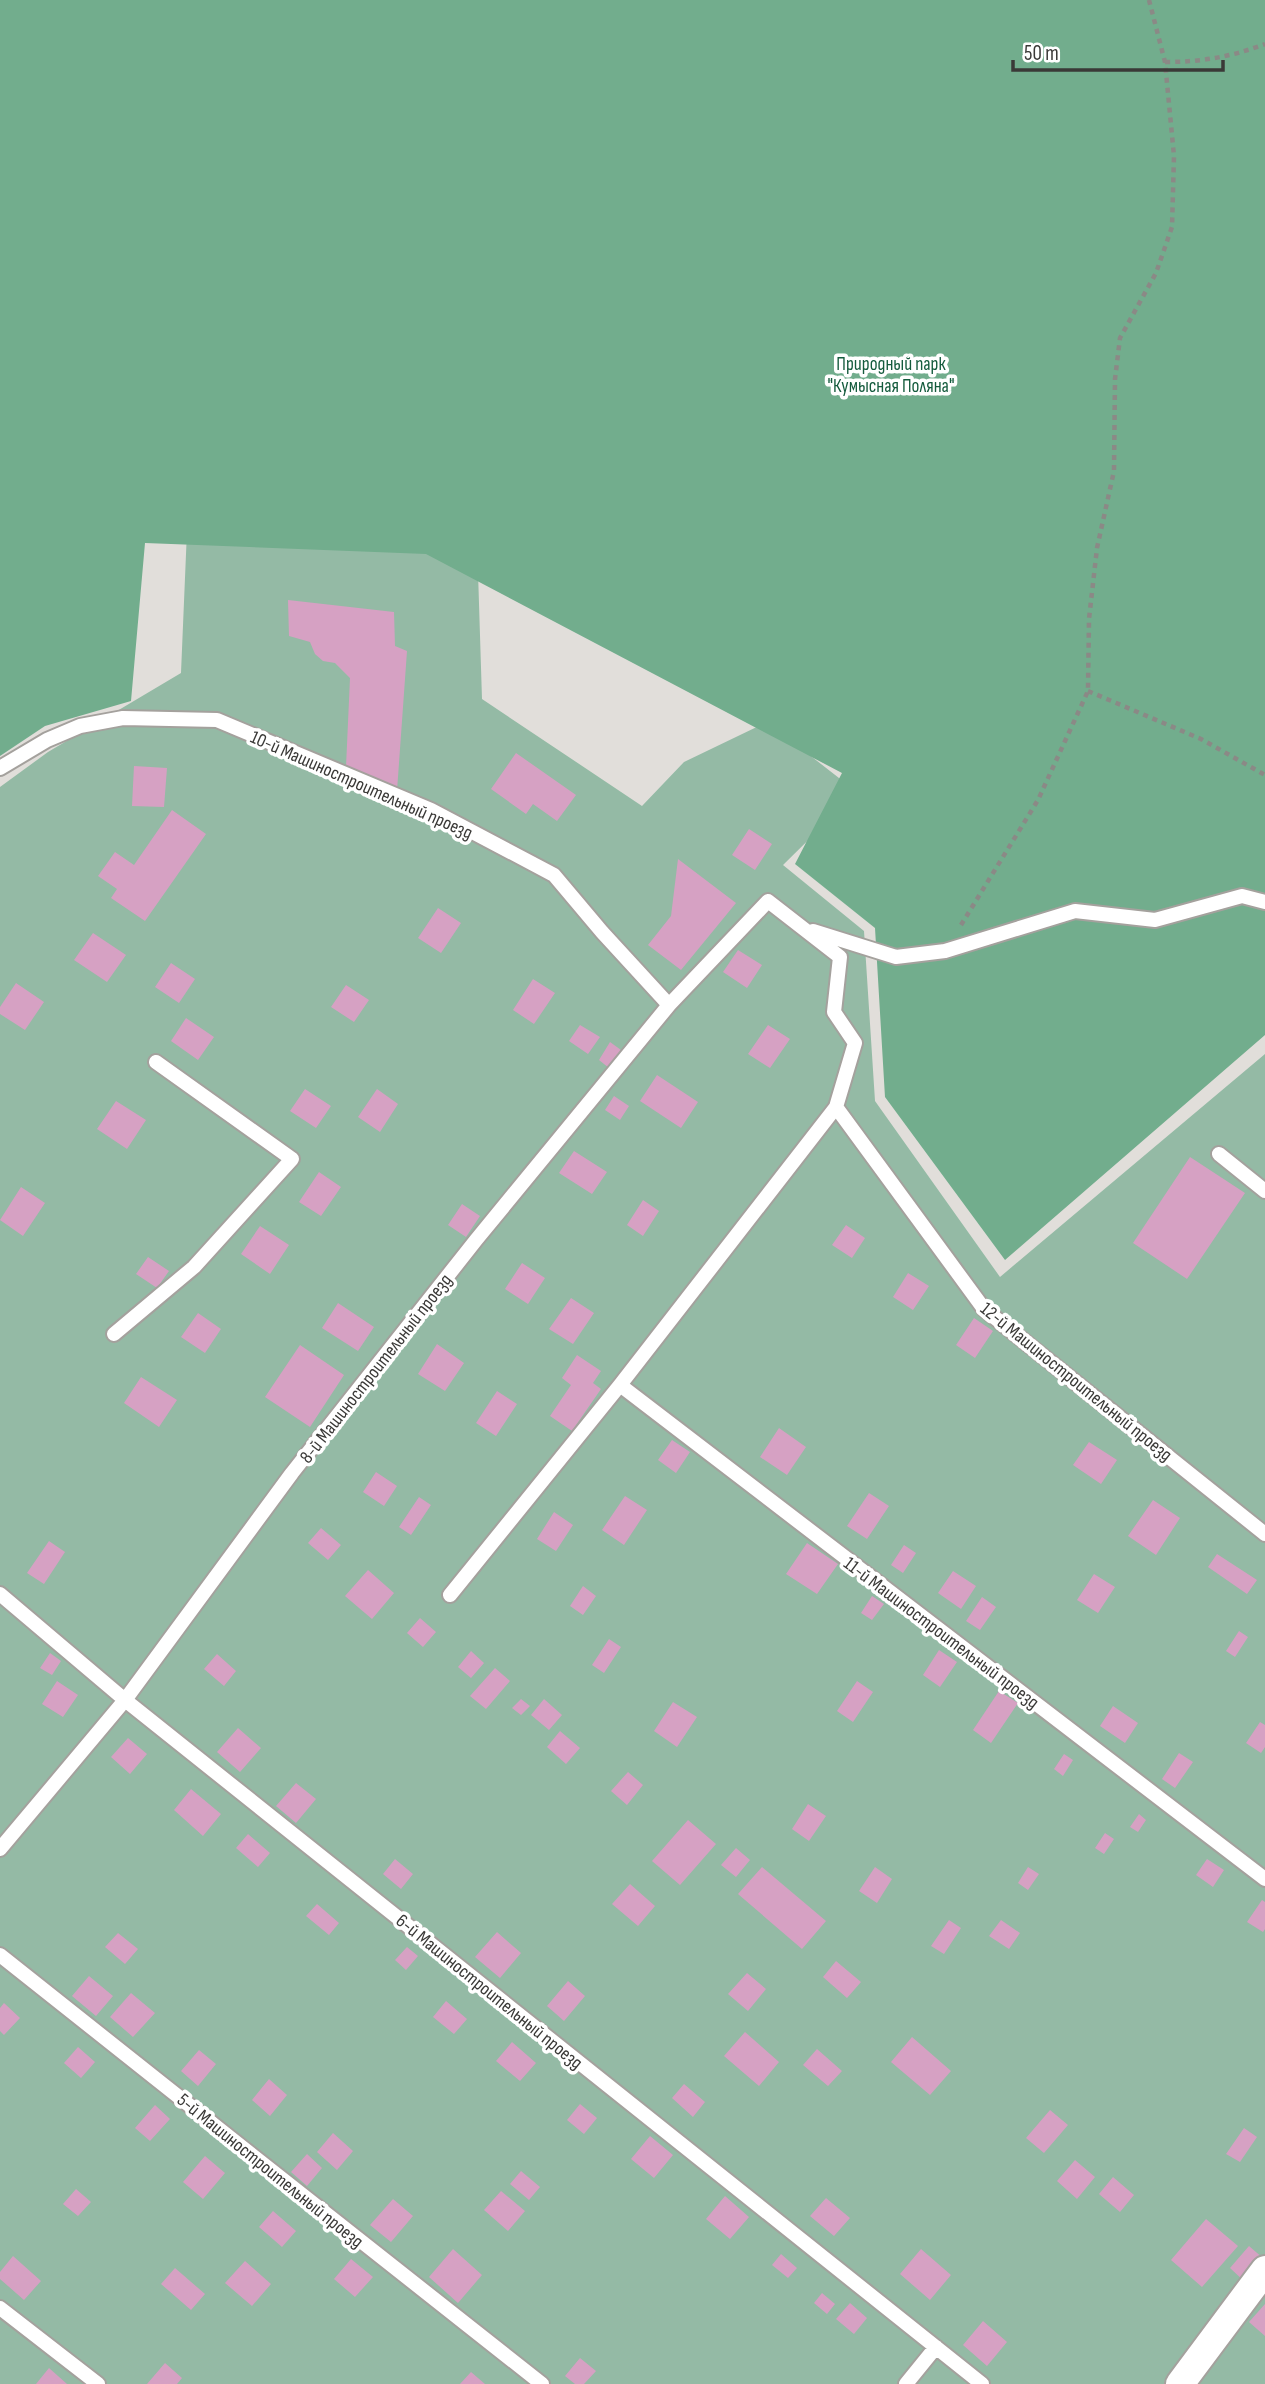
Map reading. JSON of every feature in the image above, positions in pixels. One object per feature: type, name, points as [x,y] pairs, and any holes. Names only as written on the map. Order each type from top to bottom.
[{"type":"street","points":[[1180,2384],[1265,2270]]},
{"type":"lane","name":"10-й Машиностроительный проезд","points":[[0,768],[47,740],[80,726],[123,718],[216,720],[431,810],[554,875],[601,932],[669,1005]]},
{"type":"lane","points":[[806,929],[896,957],[945,951],[1075,911],[1155,920],[1242,896],[1265,902]]},
{"type":"lane","name":"8-й Машиностроительный проезд","points":[[0,1849],[125,1700],[292,1473],[476,1240],[669,1005],[768,901],[806,929]]},
{"type":"lane","points":[[450,1595],[620,1385],[836,1107],[855,1043],[834,1012],[840,957],[806,929]]},
{"type":"lane","points":[[114,1334],[194,1267],[292,1159],[156,1062]]},
{"type":"lane","name":"12-й Машиностроительный проезд","points":[[836,1107],[985,1309],[1265,1534]]},
{"type":"lane","points":[[1219,1154],[1265,1191]]},
{"type":"lane","name":"11-й Машиностроительный проезд","points":[[620,1385],[1265,1879]]},
{"type":"lane","name":"6-й Машиностроительный проезд","points":[[0,1594],[125,1700],[982,2384]]},
{"type":"lane","name":"5-й Машиностроительный проезд","points":[[0,1955],[271,2169],[331,2220],[542,2384]]},
{"type":"lane","points":[[0,2308],[98,2384]]},
{"type":"lane","points":[[906,2384],[936,2347]]},
{"type":"path","points":[[945,951],[1038,800],[1088,691],[1089,619],[1095,560],[1114,471],[1115,379],[1120,338],[1157,273],[1172,227],[1174,156],[1165,62],[1149,0]]},
{"type":"path","points":[[1165,62],[1201,62],[1265,44]]},
{"type":"path","points":[[1088,691],[1201,739],[1265,775]]},
{"type":"green space","name":"Природный парк \"Кумысная Поляна\"","points":[[0,0],[1265,0],[1265,1035],[1005,1260],[885,1097],[875,928],[795,864],[842,773],[426,554],[145,543],[131,701],[45,726],[0,756]]},
{"type":"green space","points":[[194,364],[472,381],[482,699],[642,806],[684,762],[767,722],[857,792],[783,865],[864,931],[875,1101],[1000,1277],[1265,1054],[1265,2384],[0,2384],[0,787],[48,752],[181,673]]},
{"type":"building","points":[[288,600],[394,612],[395,646],[407,651],[397,791],[346,767],[350,678],[335,663],[323,661],[315,654],[310,642],[289,636]]},
{"type":"building","points":[[516,753],[576,795],[557,821],[533,804],[526,814],[491,789]]},
{"type":"building","points":[[134,766],[167,768],[164,807],[132,806]]},
{"type":"building","points":[[172,810],[206,834],[145,921],[111,898],[117,889],[98,876],[115,852],[134,865]]},
{"type":"building","points":[[749,829],[772,844],[755,870],[732,855]]},
{"type":"building","points":[[678,859],[736,903],[681,970],[648,945],[671,916]]},
{"type":"building","points":[[438,908],[461,923],[441,953],[418,938]]},
{"type":"building","points":[[93,933],[126,955],[107,982],[74,960]]},
{"type":"building","points":[[738,950],[762,965],[747,988],[723,972]]},
{"type":"building","points":[[171,963],[195,979],[179,1003],[155,987]]},
{"type":"building","points":[[533,979],[555,993],[534,1024],[513,1010]]},
{"type":"building","points":[[16,983],[44,1002],[25,1030],[0,1014],[0,1007]]},
{"type":"building","points":[[346,985],[369,1000],[354,1022],[331,1007]]},
{"type":"building","points":[[186,1018],[214,1037],[198,1060],[171,1041]]},
{"type":"building","points":[[580,1025],[600,1037],[588,1054],[569,1041]]},
{"type":"building","points":[[768,1025],[790,1039],[770,1068],[748,1054]]},
{"type":"building","points":[[610,1042],[621,1050],[609,1068],[599,1060]]},
{"type":"building","points":[[657,1075],[698,1102],[681,1128],[640,1101]]},
{"type":"building","points":[[305,1089],[331,1106],[316,1128],[290,1111]]},
{"type":"building","points":[[377,1089],[398,1104],[380,1132],[358,1117]]},
{"type":"building","points":[[614,1096],[629,1106],[620,1120],[605,1110]]},
{"type":"building","points":[[116,1101],[146,1120],[127,1149],[97,1129]]},
{"type":"building","points":[[574,1151],[607,1172],[592,1194],[559,1173]]},
{"type":"building","points":[[1190,1157],[1245,1193],[1187,1279],[1133,1243]]},
{"type":"building","points":[[319,1172],[341,1187],[321,1216],[299,1202]]},
{"type":"building","points":[[21,1187],[45,1203],[23,1236],[0,1220]]},
{"type":"building","points":[[643,1200],[659,1211],[643,1236],[627,1225]]},
{"type":"building","points":[[462,1204],[480,1216],[466,1237],[448,1225]]},
{"type":"building","points":[[846,1225],[865,1238],[852,1258],[832,1245]]},
{"type":"building","points":[[260,1226],[289,1245],[270,1274],[241,1254]]},
{"type":"building","points":[[148,1257],[169,1271],[157,1288],[136,1274]]},
{"type":"building","points":[[522,1263],[545,1278],[528,1304],[505,1289]]},
{"type":"building","points":[[908,1273],[929,1286],[913,1310],[893,1297]]},
{"type":"building","points":[[571,1298],[594,1313],[573,1344],[549,1329]]},
{"type":"building","points":[[338,1303],[374,1327],[358,1351],[322,1328]]},
{"type":"building","points":[[198,1313],[221,1329],[205,1353],[181,1337]]},
{"type":"building","points":[[974,1318],[993,1331],[975,1358],[956,1345]]},
{"type":"building","points":[[437,1344],[464,1363],[445,1391],[418,1374]]},
{"type":"building","points":[[300,1345],[344,1375],[310,1427],[265,1397]]},
{"type":"building","points":[[577,1355],[601,1371],[593,1383],[601,1389],[572,1431],[550,1416],[571,1385],[562,1378]]},
{"type":"building","points":[[141,1377],[177,1400],[159,1427],[124,1403]]},
{"type":"building","points":[[497,1391],[517,1404],[496,1436],[476,1423]]},
{"type":"building","points":[[779,1428],[806,1447],[787,1475],[760,1457]]},
{"type":"building","points":[[672,1440],[690,1452],[676,1473],[658,1460]]},
{"type":"building","points":[[1089,1442],[1117,1460],[1101,1484],[1073,1465]]},
{"type":"building","points":[[376,1472],[397,1486],[384,1506],[363,1492]]},
{"type":"building","points":[[869,1493],[889,1506],[867,1539],[847,1526]]},
{"type":"building","points":[[625,1496],[647,1510],[624,1545],[602,1530]]},
{"type":"building","points":[[419,1497],[431,1505],[411,1535],[399,1527]]},
{"type":"building","points":[[1153,1500],[1180,1518],[1156,1555],[1128,1536]]},
{"type":"building","points":[[554,1512],[573,1525],[556,1551],[537,1539]]},
{"type":"building","points":[[321,1528],[341,1545],[328,1560],[308,1543]]},
{"type":"building","points":[[49,1541],[65,1552],[44,1584],[27,1573]]},
{"type":"building","points":[[807,1543],[838,1564],[817,1594],[786,1574]]},
{"type":"building","points":[[904,1545],[916,1553],[903,1573],[891,1565]]},
{"type":"building","points":[[1217,1554],[1257,1580],[1247,1594],[1208,1567]]},
{"type":"building","points":[[368,1570],[394,1593],[372,1619],[345,1596]]},
{"type":"building","points":[[953,1571],[976,1586],[961,1609],[938,1593]]},
{"type":"building","points":[[1094,1574],[1115,1587],[1098,1613],[1077,1600]]},
{"type":"building","points":[[583,1586],[596,1596],[583,1615],[570,1606]]},
{"type":"building","points":[[872,1596],[884,1604],[872,1620],[861,1613]]},
{"type":"building","points":[[982,1597],[996,1607],[980,1630],[966,1621]]},
{"type":"building","points":[[420,1618],[436,1632],[423,1647],[407,1633]]},
{"type":"building","points":[[1239,1631],[1248,1637],[1235,1657],[1226,1651]]},
{"type":"building","points":[[609,1639],[621,1647],[604,1673],[592,1665]]},
{"type":"building","points":[[939,1650],[957,1662],[940,1687],[923,1675]]},
{"type":"building","points":[[471,1651],[484,1663],[471,1678],[458,1667]]},
{"type":"building","points":[[50,1653],[61,1661],[52,1675],[40,1668]]},
{"type":"building","points":[[217,1654],[236,1671],[224,1686],[204,1669]]},
{"type":"building","points":[[495,1668],[510,1681],[486,1709],[470,1696]]},
{"type":"building","points":[[57,1681],[78,1695],[63,1717],[42,1704]]},
{"type":"building","points":[[857,1681],[873,1692],[853,1722],[837,1711]]},
{"type":"building","points":[[999,1691],[1018,1703],[991,1743],[973,1730]]},
{"type":"building","points":[[521,1699],[530,1706],[521,1715],[512,1708]]},
{"type":"building","points":[[544,1699],[562,1715],[549,1730],[531,1715]]},
{"type":"building","points":[[673,1702],[697,1717],[677,1747],[654,1731]]},
{"type":"building","points":[[1113,1706],[1138,1723],[1125,1743],[1100,1726]]},
{"type":"building","points":[[1260,1722],[1265,1725],[1265,1747],[1261,1753],[1246,1743]]},
{"type":"building","points":[[238,1728],[261,1748],[240,1772],[217,1752]]},
{"type":"building","points":[[560,1731],[580,1748],[566,1764],[547,1747]]},
{"type":"building","points":[[128,1738],[147,1754],[130,1774],[111,1757]]},
{"type":"building","points":[[1179,1753],[1193,1762],[1175,1788],[1162,1779]]},
{"type":"building","points":[[1064,1754],[1073,1760],[1063,1776],[1054,1769]]},
{"type":"building","points":[[628,1772],[643,1785],[627,1805],[611,1791]]},
{"type":"building","points":[[296,1783],[316,1799],[296,1823],[276,1806]]},
{"type":"building","points":[[191,1789],[221,1814],[203,1836],[174,1810]]},
{"type":"building","points":[[808,1804],[826,1816],[809,1841],[792,1829]]},
{"type":"building","points":[[1139,1814],[1146,1820],[1138,1832],[1130,1827]]},
{"type":"building","points":[[688,1820],[716,1844],[680,1885],[652,1861]]},
{"type":"building","points":[[1105,1833],[1114,1839],[1104,1854],[1095,1848]]},
{"type":"building","points":[[248,1834],[270,1853],[258,1867],[236,1848]]},
{"type":"building","points":[[736,1848],[750,1860],[736,1877],[721,1865]]},
{"type":"building","points":[[395,1859],[413,1874],[401,1889],[383,1874]]},
{"type":"building","points":[[1207,1859],[1224,1870],[1213,1887],[1196,1875]]},
{"type":"building","points":[[762,1867],[826,1921],[802,1949],[738,1894]]},
{"type":"building","points":[[875,1867],[892,1879],[877,1903],[859,1891]]},
{"type":"building","points":[[1028,1867],[1039,1874],[1028,1890],[1018,1883]]},
{"type":"building","points":[[630,1884],[655,1906],[638,1926],[612,1904]]},
{"type":"building","points":[[1262,1900],[1265,1902],[1263,1932],[1247,1922]]},
{"type":"building","points":[[317,1904],[339,1923],[329,1935],[306,1916]]},
{"type":"building","points":[[949,1920],[961,1928],[944,1954],[931,1946]]},
{"type":"building","points":[[1001,1920],[1020,1933],[1009,1949],[989,1936]]},
{"type":"building","points":[[497,1932],[521,1953],[500,1978],[475,1957]]},
{"type":"building","points":[[118,1933],[138,1949],[125,1964],[105,1947]]},
{"type":"building","points":[[407,1947],[418,1956],[406,1970],[395,1960]]},
{"type":"building","points":[[836,1961],[861,1982],[847,1998],[823,1977]]},
{"type":"building","points":[[747,1973],[766,1989],[748,2011],[728,1994]]},
{"type":"building","points":[[89,1976],[113,1996],[96,2016],[72,1996]]},
{"type":"building","points":[[568,1981],[585,1996],[564,2021],[547,2006]]},
{"type":"building","points":[[131,1993],[155,2013],[133,2037],[110,2017]]},
{"type":"building","points":[[446,2001],[467,2019],[454,2034],[433,2017]]},
{"type":"building","points":[[4,2003],[20,2018],[4,2035],[0,2031],[0,2008]]},
{"type":"building","points":[[745,2032],[779,2062],[759,2086],[724,2056]]},
{"type":"building","points":[[912,2037],[951,2071],[930,2095],[891,2062]]},
{"type":"building","points":[[512,2042],[536,2063],[520,2081],[496,2061]]},
{"type":"building","points":[[78,2047],[95,2062],[81,2078],[64,2063]]},
{"type":"building","points":[[817,2049],[842,2071],[828,2086],[803,2065]]},
{"type":"building","points":[[199,2050],[216,2064],[198,2086],[181,2071]]},
{"type":"building","points":[[269,2079],[287,2095],[270,2116],[252,2100]]},
{"type":"building","points":[[684,2084],[705,2102],[693,2117],[672,2098]]},
{"type":"building","points":[[580,2104],[597,2118],[584,2134],[567,2120]]},
{"type":"building","points":[[155,2105],[170,2119],[150,2141],[135,2128]]},
{"type":"building","points":[[1050,2110],[1068,2125],[1044,2153],[1026,2138]]},
{"type":"building","points":[[1244,2128],[1257,2137],[1240,2162],[1226,2154]]},
{"type":"building","points":[[333,2133],[353,2151],[337,2170],[317,2152]]},
{"type":"building","points":[[650,2136],[673,2155],[654,2178],[631,2159]]},
{"type":"building","points":[[307,2154],[322,2168],[307,2186],[291,2172]]},
{"type":"building","points":[[205,2156],[225,2173],[203,2199],[183,2182]]},
{"type":"building","points":[[1075,2160],[1095,2177],[1077,2199],[1057,2181]]},
{"type":"building","points":[[521,2171],[540,2187],[529,2200],[510,2184]]},
{"type":"building","points":[[1113,2177],[1134,2195],[1120,2212],[1099,2194]]},
{"type":"building","points":[[76,2189],[91,2202],[78,2216],[63,2204]]},
{"type":"building","points":[[501,2191],[525,2211],[508,2231],[484,2210]]},
{"type":"building","points":[[725,2196],[749,2217],[730,2239],[706,2219]]},
{"type":"building","points":[[826,2198],[850,2218],[834,2236],[810,2216]]},
{"type":"building","points":[[393,2199],[413,2216],[391,2242],[370,2225]]},
{"type":"building","points":[[273,2211],[296,2231],[282,2247],[259,2227]]},
{"type":"building","points":[[1206,2219],[1238,2246],[1202,2287],[1171,2260]]},
{"type":"building","points":[[1249,2246],[1264,2259],[1245,2282],[1230,2268]]},
{"type":"building","points":[[453,2249],[482,2275],[458,2303],[429,2277]]},
{"type":"building","points":[[921,2249],[951,2275],[930,2300],[900,2274]]},
{"type":"building","points":[[781,2254],[797,2268],[788,2278],[772,2265]]},
{"type":"building","points":[[13,2256],[41,2281],[24,2300],[0,2279],[0,2272]]},
{"type":"building","points":[[351,2259],[373,2277],[355,2297],[334,2279]]},
{"type":"building","points":[[245,2261],[271,2284],[252,2306],[225,2283]]},
{"type":"building","points":[[175,2268],[205,2294],[191,2310],[161,2284]]},
{"type":"building","points":[[822,2293],[835,2304],[827,2314],[814,2303]]},
{"type":"building","points":[[850,2303],[867,2318],[854,2334],[836,2319]]},
{"type":"building","points":[[1265,2304],[1265,2336],[1249,2322]]},
{"type":"building","points":[[983,2321],[1007,2342],[987,2366],[963,2345]]},
{"type":"building","points":[[580,2358],[596,2371],[584,2384],[575,2384],[565,2376]]},
{"type":"building","points":[[165,2363],[182,2378],[177,2384],[147,2384]]},
{"type":"building","points":[[49,2368],[67,2384],[36,2384]]},
{"type":"building","points":[[471,2372],[485,2384],[460,2384]]}]
